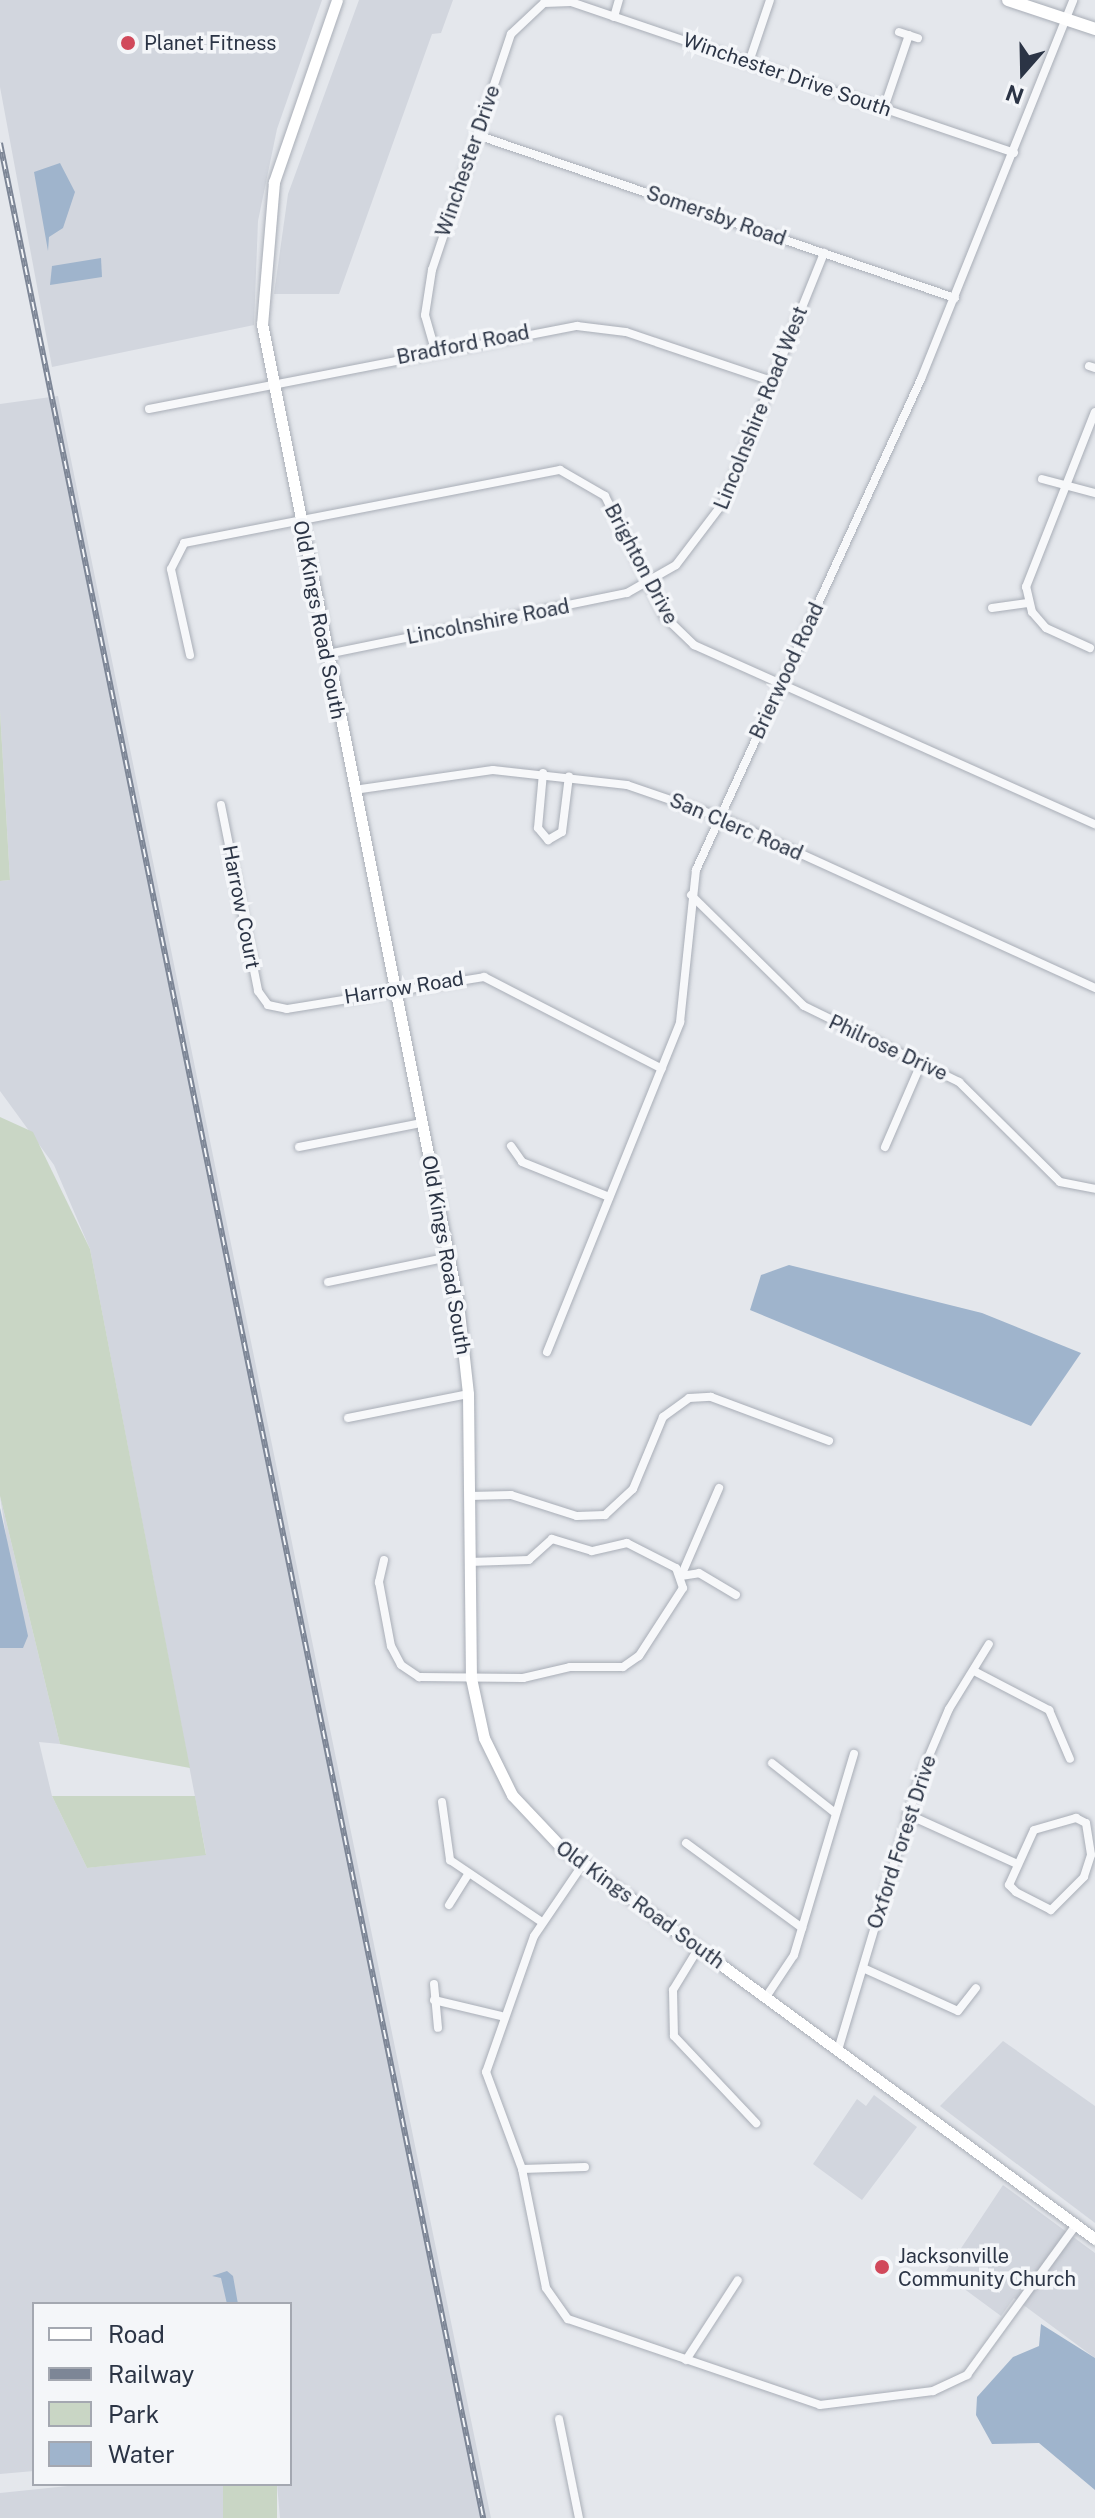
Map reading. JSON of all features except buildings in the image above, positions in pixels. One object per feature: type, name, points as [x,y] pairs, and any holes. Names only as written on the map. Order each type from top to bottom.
[{"type":"main road","points":[[1008,0],[1095,29]]},
{"type":"street","name":"Old Kings Road South","points":[[337,0],[271,197],[261,300],[271,384],[449,1257],[468,1394],[471,1678],[484,1738],[512,1795],[583,1864],[1095,2239]]},
{"type":"street","points":[[614,17],[619,0]]},
{"type":"street","points":[[749,62],[770,0]]},
{"type":"street","name":"Brierwood Road","points":[[547,1352],[686,1003],[691,895],[720,817],[955,298],[1073,0]]},
{"type":"street","name":"Winchester Drive South","points":[[559,1],[1014,153]]},
{"type":"street","name":"Winchester Drive","points":[[435,350],[425,315],[428,284],[517,21],[559,1]]},
{"type":"street","points":[[884,108],[909,35]]},
{"type":"street","name":"Somersby Road","points":[[477,135],[955,298]]},
{"type":"street","name":"Lincolnshire Road West","points":[[648,585],[714,520],[824,253]]},
{"type":"street","name":"Bradford Road","points":[[149,409],[540,329],[602,328],[772,381]]},
{"type":"street","points":[[1090,648],[1046,628],[1028,603],[1028,578],[1095,412]]},
{"type":"street","name":"Brighton Drive","points":[[190,655],[171,569],[176,549],[299,520],[560,470],[605,496],[648,585],[677,633],[781,685],[1095,824]]},
{"type":"street","points":[[1042,479],[1067,481],[1095,493]]},
{"type":"street","name":"Lincolnshire Road","points":[[327,654],[648,585]]},
{"type":"street","points":[[992,608],[1028,603]]},
{"type":"street","name":"San Clerc Road","points":[[354,790],[446,773],[543,773],[627,785],[720,817],[1095,988]]},
{"type":"street","points":[[543,773],[538,828],[548,840],[562,832],[569,776]]},
{"type":"street","name":"Harrow Court","points":[[221,805],[258,991],[268,1005]]},
{"type":"street","name":"Philrose Drive","points":[[691,895],[804,1006],[978,1096],[1060,1182],[1092,1190]]},
{"type":"street","name":"Harrow Road","points":[[268,1005],[287,1009],[453,978],[505,982],[662,1069]]},
{"type":"street","points":[[885,1147],[921,1064]]},
{"type":"street","points":[[299,1147],[421,1123]]},
{"type":"street","points":[[511,1146],[522,1162],[609,1197]]},
{"type":"street","points":[[328,1282],[449,1257]]},
{"type":"street","points":[[348,1418],[468,1394]]},
{"type":"street","points":[[469,1496],[511,1495],[577,1516],[605,1515],[633,1489],[663,1417],[689,1398],[711,1397],[829,1441]]},
{"type":"street","points":[[384,1560],[379,1582],[401,1665],[419,1677],[532,1678],[634,1662],[683,1588],[681,1576],[719,1488]]},
{"type":"street","points":[[469,1562],[529,1560],[558,1539],[592,1551],[627,1543],[681,1576],[699,1573],[736,1595]]},
{"type":"street","name":"Oxford Forest Drive","points":[[838,2050],[907,1814],[949,1709],[989,1644]]},
{"type":"street","points":[[974,1671],[1049,1710],[1070,1759]]},
{"type":"street","points":[[766,1997],[802,1928],[854,1754]]},
{"type":"street","points":[[772,1763],[835,1813]]},
{"type":"street","points":[[442,1802],[450,1860],[542,1922]]},
{"type":"street","points":[[907,1814],[1017,1864]]},
{"type":"street","points":[[1048,1822],[1086,1823],[1089,1871],[1051,1910],[1009,1885],[1017,1864],[1029,1839],[1048,1822]]},
{"type":"street","points":[[686,1843],[802,1928]]},
{"type":"street","points":[[583,1864],[542,1922],[501,2016],[486,2072],[522,2169],[546,2288],[577,2324],[820,2405],[941,2389],[967,2375],[1076,2225]]},
{"type":"street","points":[[449,1905],[468,1875]]},
{"type":"street","points":[[698,1949],[673,1990],[674,2036],[756,2123]]},
{"type":"street","points":[[863,1968],[958,2011],[976,1988]]},
{"type":"street","points":[[434,1984],[438,2028]]},
{"type":"street","points":[[434,2000],[501,2016]]},
{"type":"street","points":[[522,2169],[585,2167]]},
{"type":"street","points":[[686,2360],[738,2280]]},
{"type":"street","points":[[559,2419],[579,2518]]},
{"type":"shaded area","points":[[0,0],[322,0],[277,129],[258,221],[254,325],[52,367],[0,87]]},
{"type":"shaded area","points":[[359,0],[453,0],[441,33],[432,34],[339,294],[274,294],[288,194]]},
{"type":"shaded area","points":[[58,396],[491,2518],[280,2518],[277,2486],[292,2486],[292,2302],[32,2302],[32,2471],[0,2474],[0,1648],[23,1648],[0,1496],[60,1744],[39,1742],[52,1796],[87,1868],[206,1854],[90,1249],[54,1165],[0,1091],[0,881],[10,880],[0,711],[0,404]]},
{"type":"shaded area","points":[[1003,2041],[1095,2106],[1095,2223],[940,2106]]},
{"type":"shaded area","points":[[874,2095],[917,2127],[862,2200],[813,2164],[857,2099],[866,2106]]},
{"type":"shaded area","points":[[1003,2185],[1095,2253],[1095,2358],[1014,2298],[1001,2316],[944,2274]]},
{"type":"shaded area","points":[[68,2486],[223,2486],[226,2518],[0,2518],[0,2493]]},
{"type":"green space","points":[[0,711],[10,880],[0,881]]},
{"type":"green space","points":[[0,1117],[33,1132],[90,1249],[190,1768],[60,1744],[0,1496]]},
{"type":"green space","points":[[52,1796],[195,1796],[206,1855],[87,1868]]},
{"type":"green space","points":[[223,2486],[277,2486],[277,2518],[223,2518]]},
{"type":"water","points":[[60,163],[75,192],[63,228],[49,237],[48,251],[34,172]]},
{"type":"water","points":[[101,258],[102,277],[50,285],[52,266]]},
{"type":"water","points":[[789,1265],[982,1313],[1081,1353],[1031,1426],[750,1310],[761,1275]]},
{"type":"water","points":[[0,1508],[28,1636],[23,1648],[0,1648]]},
{"type":"water","points":[[227,2271],[233,2276],[238,2302],[227,2302],[221,2278],[212,2276]]},
{"type":"water","points":[[1041,2324],[1095,2358],[1095,2490],[1039,2443],[992,2444],[976,2415],[977,2397],[1013,2357],[1039,2346]]},
{"type":"railway","points":[[0,143],[483,2518]]},
{"type":"place","name":"Planet Fitness","points":[[128,43]]},
{"type":"place","name":"Jacksonville Community Church","points":[[882,2267]]}]
